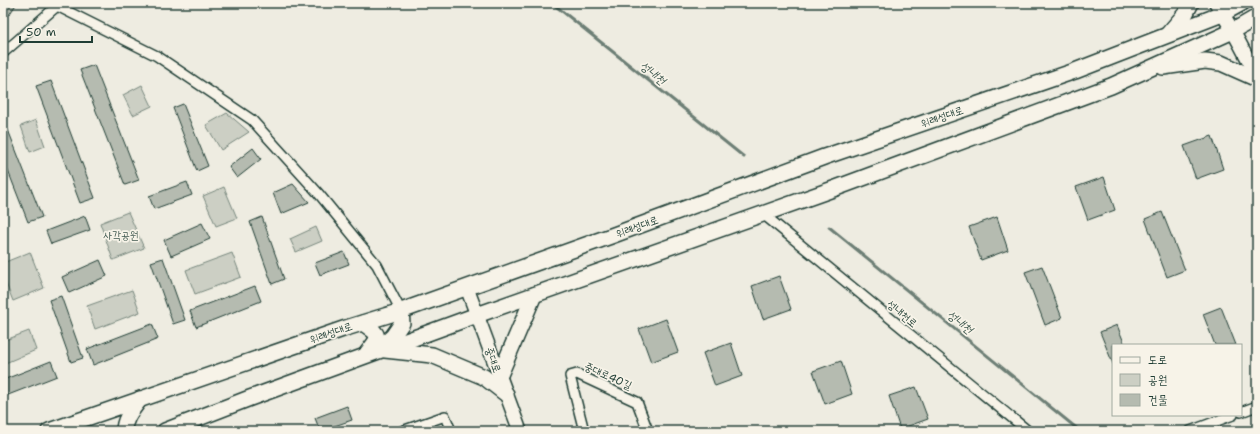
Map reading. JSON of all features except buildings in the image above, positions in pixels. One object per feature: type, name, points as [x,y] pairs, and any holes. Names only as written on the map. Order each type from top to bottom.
[{"type":"main road","points":[[1166,36],[1186,13],[1191,3]]},
{"type":"main road","name":"위례성대로","points":[[49,431],[468,288],[824,157],[1075,71],[1166,36],[1219,9],[1242,3]]},
{"type":"main road","points":[[1219,9],[1233,31],[1257,77]]},
{"type":"main road","points":[[165,431],[375,352],[836,188],[1096,91],[1233,31],[1257,17]]},
{"type":"main road","points":[[1146,70],[1205,61],[1221,63],[1257,77]]},
{"type":"main road","name":"중대로","points":[[468,288],[499,377],[520,431]]},
{"type":"main road","points":[[499,377],[534,295]]},
{"type":"main road","points":[[375,352],[393,336],[402,323],[402,311]]},
{"type":"main road","points":[[363,323],[376,332],[377,336],[373,346],[375,352]]},
{"type":"main road","points":[[375,352],[432,355],[484,377],[506,394]]},
{"type":"main road","points":[[124,431],[124,425],[130,412],[140,399]]},
{"type":"street","points":[[3,53],[58,4],[157,56],[252,120],[319,194],[377,265],[402,311]]},
{"type":"street","name":"성내천로","points":[[763,214],[1028,431]]},
{"type":"street","name":"중대로40길","points":[[584,431],[570,376],[578,374],[637,402],[648,431]]},
{"type":"street","points":[[1242,412],[1257,406]]},
{"type":"street","points":[[402,431],[446,416],[452,431]]},
{"type":"street","points":[[1190,431],[1230,416]]},
{"type":"green space","points":[[142,85],[152,106],[133,115],[123,95]]},
{"type":"green space","points":[[227,113],[249,132],[221,150],[206,125]]},
{"type":"green space","points":[[36,120],[45,146],[30,152],[21,126]]},
{"type":"green space","points":[[224,187],[237,218],[216,226],[203,196]]},
{"type":"green space","name":"사각공원","points":[[128,212],[144,248],[113,260],[100,223]]},
{"type":"green space","points":[[316,227],[322,241],[296,252],[290,239]]},
{"type":"green space","points":[[30,252],[44,288],[13,301],[3,276],[3,263]]},
{"type":"green space","points":[[232,253],[241,277],[195,294],[186,270]]},
{"type":"green space","points":[[132,290],[140,312],[95,329],[87,306]]},
{"type":"green space","points":[[29,331],[36,350],[3,364],[3,341]]},
{"type":"waterway","name":"성내천","points":[[552,3],[744,157]]},
{"type":"waterway","name":"성내천","points":[[829,227],[1080,431]]}]
